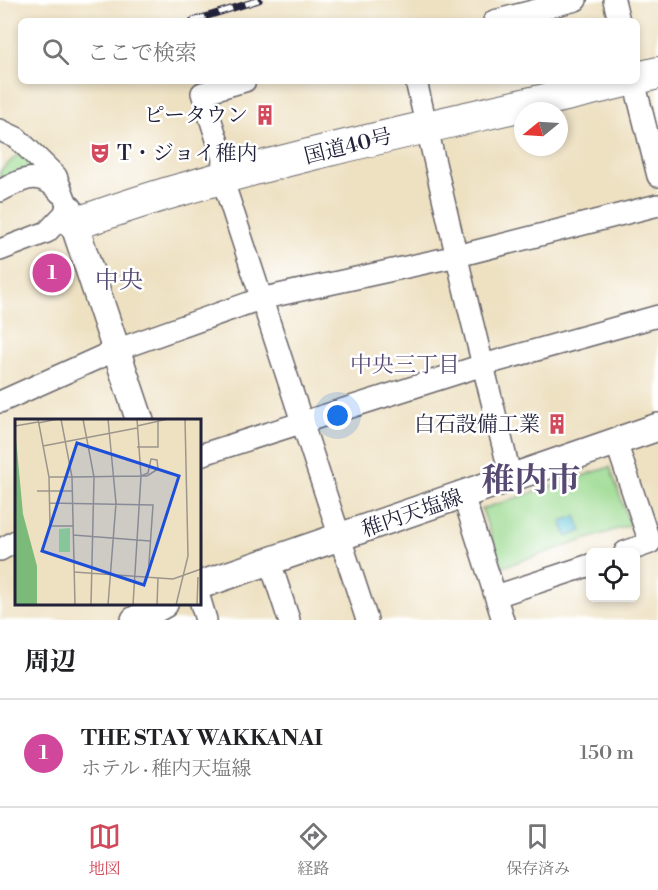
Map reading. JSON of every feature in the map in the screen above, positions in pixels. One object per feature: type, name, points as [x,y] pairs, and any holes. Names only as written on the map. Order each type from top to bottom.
[{"type":"highway","points":[[640,58],[658,54]]},
{"type":"highway","points":[[640,79],[658,73]]},
{"type":"highway","name":"国道40号","points":[[426,119],[541,84]]},
{"type":"highway","name":"国道40号","points":[[64,222],[182,189],[223,168],[426,119],[609,84]]},
{"type":"main road","points":[[64,222],[116,350],[140,419]]},
{"type":"main road","name":"稚内天塩線","points":[[201,585],[658,427]]},
{"type":"main road","points":[[135,620],[161,605]]},
{"type":"street","points":[[506,18],[576,0]]},
{"type":"street","points":[[614,0],[618,18]]},
{"type":"street","points":[[234,84],[202,93],[260,299],[367,620]]},
{"type":"street","points":[[417,84],[512,478]]},
{"type":"street","points":[[637,84],[658,176]]},
{"type":"street","points":[[0,130],[17,138],[56,176],[64,222]]},
{"type":"street","points":[[0,191],[23,179],[41,178],[53,184],[64,222]]},
{"type":"street","points":[[0,402],[116,350],[260,299],[458,256],[658,205]]},
{"type":"street","points":[[0,250],[64,222]]},
{"type":"street","points":[[201,455],[483,365],[658,316]]},
{"type":"street","points":[[616,442],[650,543],[636,548]]},
{"type":"street","points":[[463,495],[503,620]]},
{"type":"street","points":[[0,550],[15,542]]},
{"type":"street","points":[[270,562],[289,620]]},
{"type":"street","points":[[496,596],[586,566]]},
{"type":"street","points":[[201,603],[206,620]]},
{"type":"green space","points":[[22,151],[52,179],[0,183],[0,171]]},
{"type":"green space","points":[[610,467],[630,525],[502,567],[482,509]]},
{"type":"water","points":[[576,516],[582,531],[567,537],[561,521]]},
{"type":"railway","points":[[202,18],[259,0]]},
{"type":"place","name":"ピータウン","points":[[265,115]]},
{"type":"place","name":"T・ジョイ稚内","points":[[100,153]]},
{"type":"place","name":"THE STAY WAKKANAI","points":[[52,273]]},
{"type":"place","name":"白石設備工業","points":[[557,424]]},
{"type":"district","name":"中央","points":[[119,280]]},
{"type":"district","name":"中央三丁目","points":[[405,364]]},
{"type":"district","name":"稚内市","points":[[531,479]]}]
